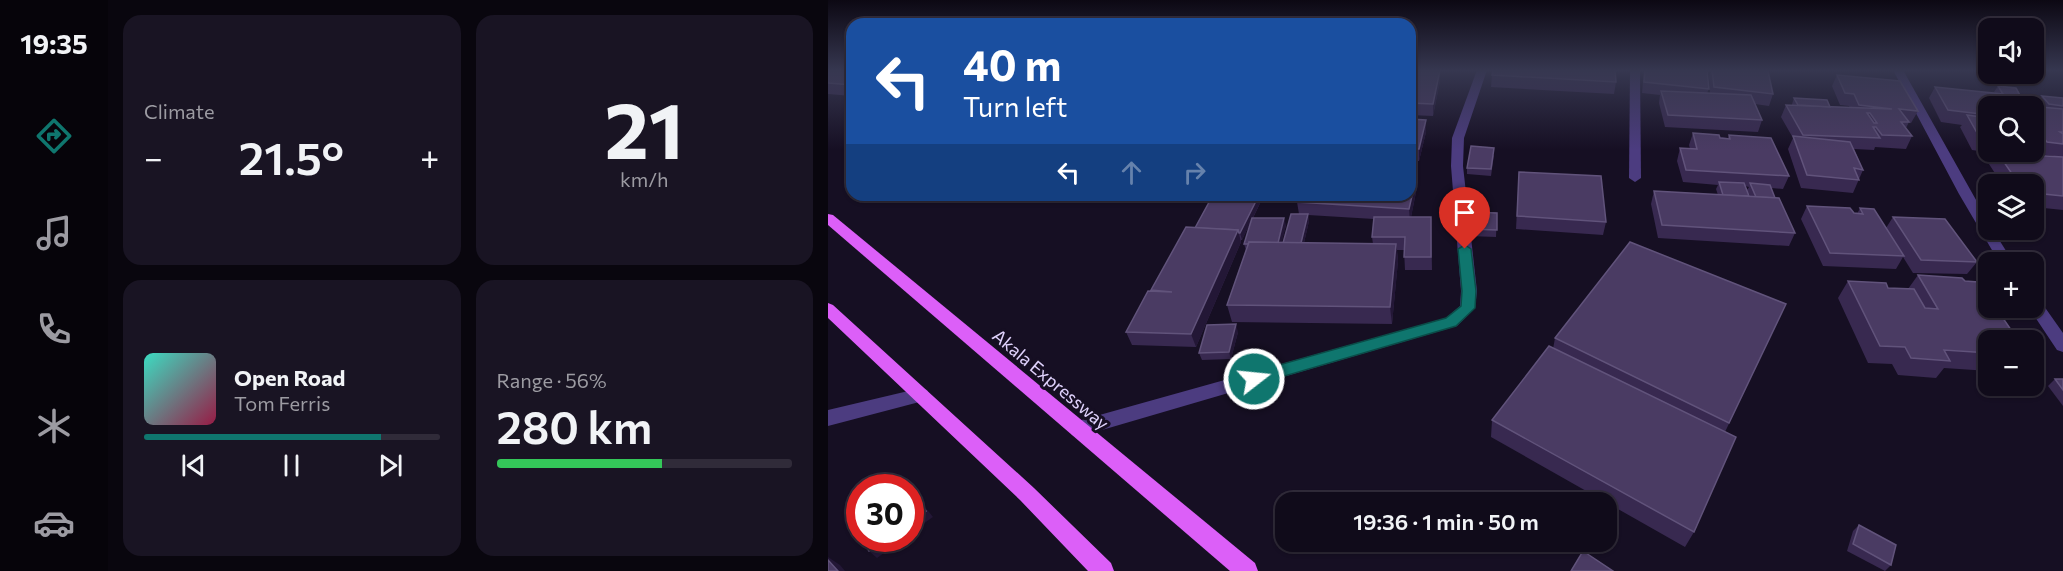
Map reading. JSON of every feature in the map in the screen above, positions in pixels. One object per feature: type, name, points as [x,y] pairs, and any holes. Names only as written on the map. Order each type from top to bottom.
[{"type":"main road","name":"Akala Expressway","points":[[828,218],[1247,571]]},
{"type":"main road","points":[[828,309],[1027,494],[1103,571]]},
{"type":"street","points":[[1078,429],[1451,322],[1467,308],[1469,291],[1457,166],[1458,138],[1473,97]]},
{"type":"street","points":[[1635,97],[1635,178]]},
{"type":"street","points":[[1912,97],[1965,194],[2000,252]]},
{"type":"street","points":[[2044,318],[2063,346]]},
{"type":"street","points":[[828,418],[921,395]]},
{"type":"building","points":[[1416,97],[1435,97],[1433,104],[1416,103]]},
{"type":"building","points":[[1663,97],[1752,97],[1762,120],[1668,115]]},
{"type":"building","points":[[1855,97],[1909,97],[1918,111],[1899,109],[1909,122],[1901,122],[1912,136],[1882,135],[1876,127],[1873,127],[1880,138],[1803,135],[1786,105],[1892,109],[1859,105]],"holes":[[[1867,113],[1870,113],[1877,123],[1874,123]]]},
{"type":"building","points":[[1940,97],[1978,97],[1978,114],[1948,110]]},
{"type":"building","points":[[2044,97],[2063,98],[2063,106],[2049,104]]},
{"type":"building","points":[[1794,98],[1827,100],[1830,107],[1798,105]]},
{"type":"building","points":[[2044,108],[2063,109],[2063,132],[2060,132],[2063,134],[2063,144],[2047,142],[2044,138]]},
{"type":"building","points":[[1967,115],[1978,116],[1978,134]]},
{"type":"building","points":[[1416,119],[1426,120],[1419,149],[1416,149]]},
{"type":"building","points":[[1693,133],[1719,135],[1720,138],[1730,139],[1729,135],[1771,138],[1789,176],[1686,170],[1680,148],[1697,149]]},
{"type":"building","points":[[1793,136],[1850,142],[1863,170],[1854,168],[1859,180],[1807,175]]},
{"type":"building","points":[[1471,146],[1494,148],[1491,169],[1467,168]]},
{"type":"building","points":[[2044,156],[2063,157],[2063,196],[2044,194],[2044,174],[2012,174],[2004,162],[2044,162]]},
{"type":"building","points":[[1519,172],[1601,176],[1606,222],[1517,216]]},
{"type":"building","points":[[1719,182],[1744,183],[1749,196],[1723,195]]},
{"type":"building","points":[[1750,183],[1770,185],[1775,198],[1756,197]]},
{"type":"building","points":[[1654,191],[1779,198],[1795,233],[1662,225]]},
{"type":"building","points":[[1210,201],[1256,201],[1240,233],[1238,230],[1195,228]]},
{"type":"building","points":[[1297,201],[1411,201],[1409,209]]},
{"type":"building","points":[[1807,206],[1850,208],[1854,213],[1863,214],[1860,208],[1874,209],[1904,256],[1830,253]]},
{"type":"building","points":[[1470,212],[1497,213],[1497,230],[1469,229]]},
{"type":"building","points":[[1291,214],[1308,214],[1301,243],[1283,243]]},
{"type":"building","points":[[1374,217],[1431,217],[1431,257],[1404,257],[1405,237],[1372,237]]},
{"type":"building","points":[[1893,217],[1945,219],[1977,262],[1921,260]]},
{"type":"building","points":[[1252,218],[1284,218],[1278,243],[1249,242],[1244,244]]},
{"type":"building","points":[[1186,227],[1238,230],[1191,334],[1126,332],[1148,291],[1172,292],[1151,290]]},
{"type":"building","points":[[1249,242],[1396,244],[1390,307],[1227,305]]},
{"type":"building","points":[[1630,242],[1786,304],[1729,423],[1555,338]]},
{"type":"building","points":[[1918,275],[1962,278],[1965,281],[1978,282],[1978,318],[2003,318],[2011,330],[1978,330],[1978,352],[1944,350],[1950,361],[1911,358],[1905,347],[1880,346],[1848,281],[1886,283],[1888,288],[1914,289],[1925,308],[1938,309]]},
{"type":"building","points":[[1236,324],[1229,352],[1199,353],[1207,325]]},
{"type":"building","points":[[1549,346],[1736,437],[1694,532],[1492,420]]},
{"type":"building","points":[[2055,379],[2063,379],[2063,390]]},
{"type":"building","points":[[1859,525],[1896,545],[1891,565],[1853,544]]},
{"type":"building","points":[[1584,552],[1613,571],[1571,571]]},
{"type":"building","points":[[828,560],[838,571],[828,571]]},
{"type":"route","points":[[1254,379],[1451,322],[1467,308],[1469,291],[1465,249]]}]
